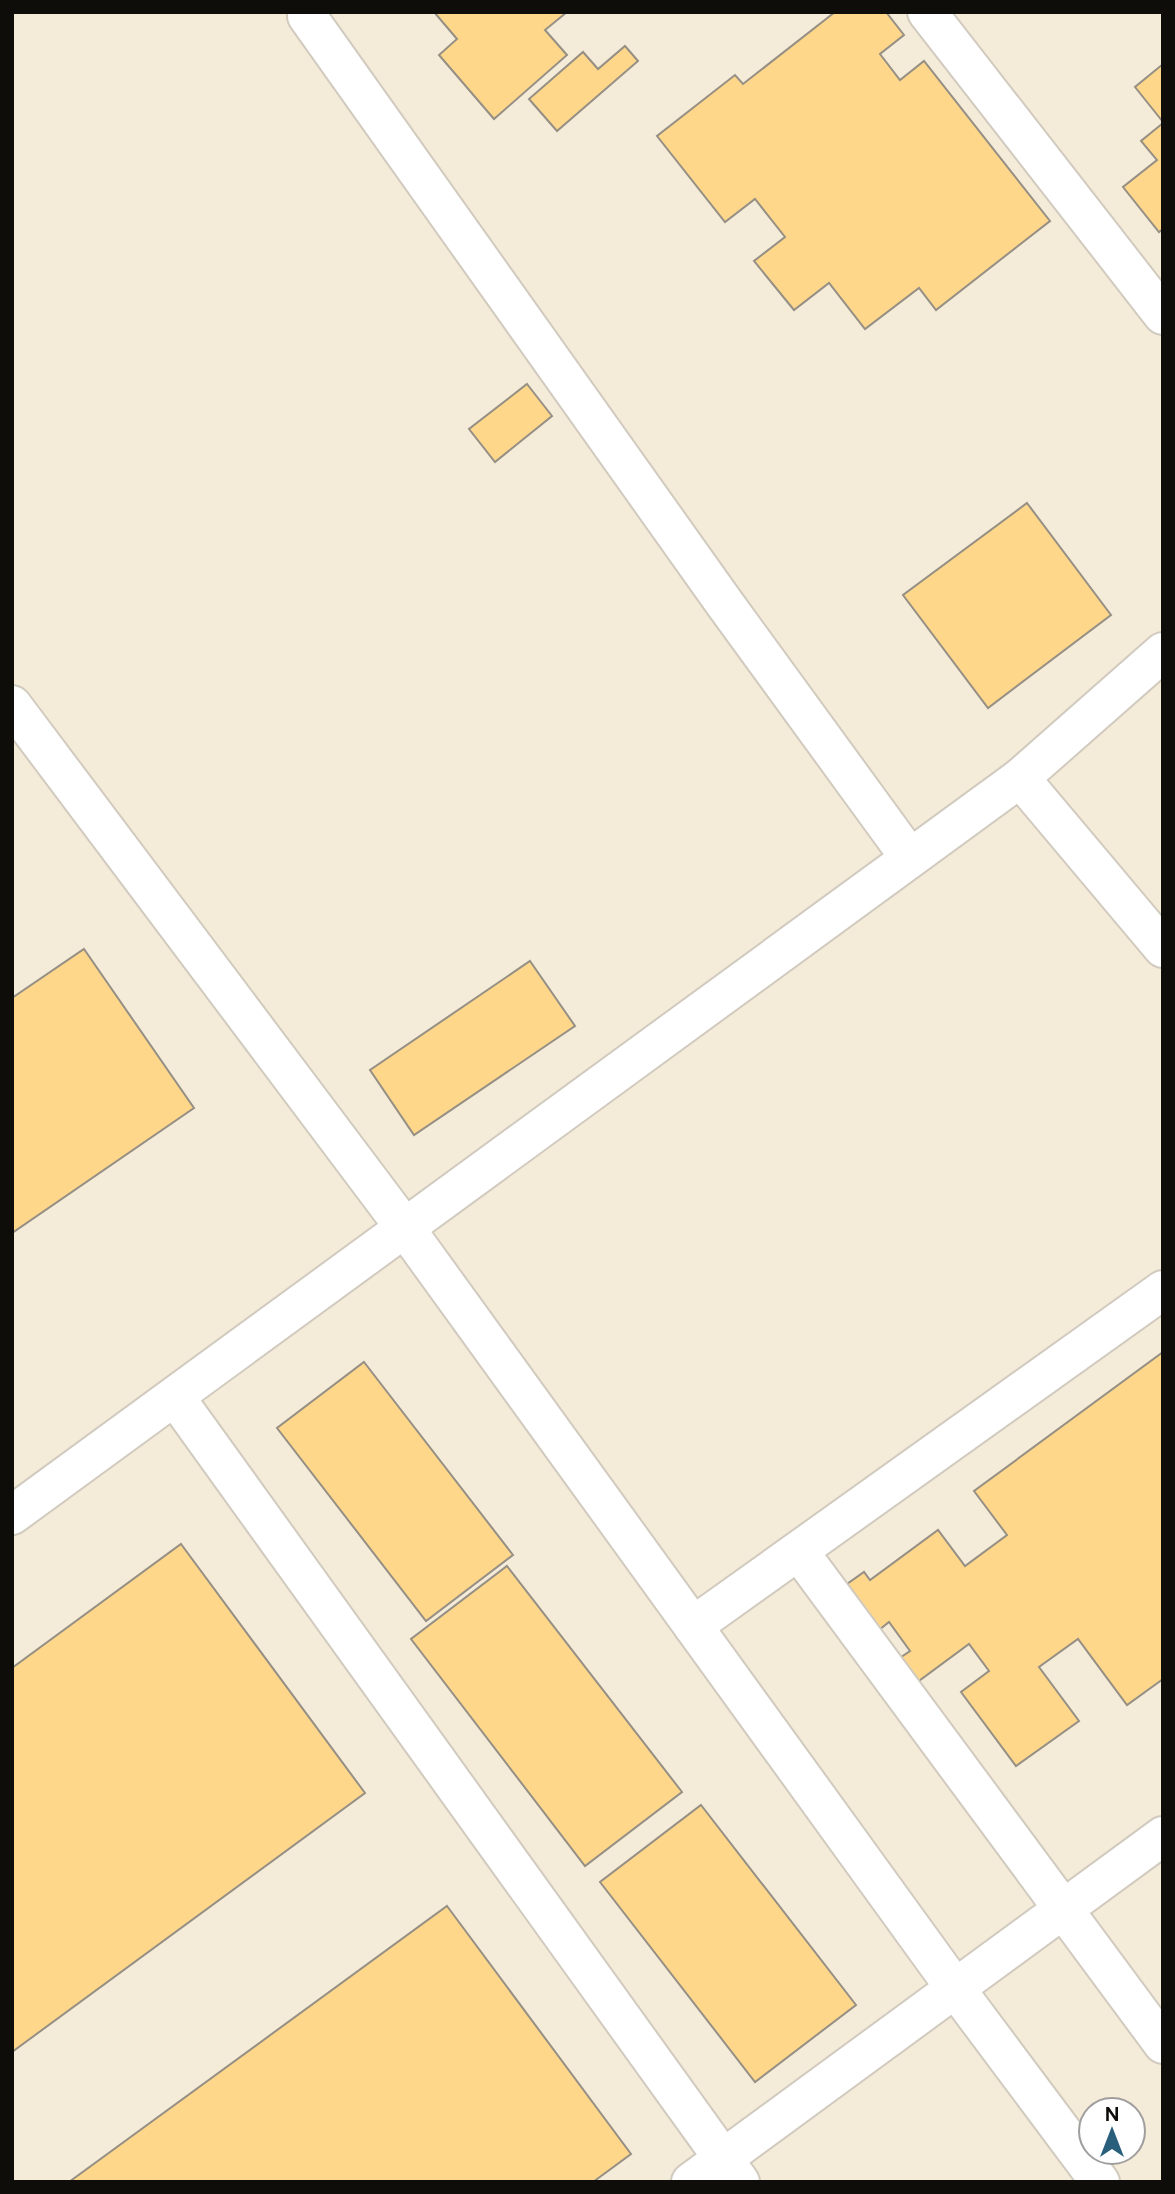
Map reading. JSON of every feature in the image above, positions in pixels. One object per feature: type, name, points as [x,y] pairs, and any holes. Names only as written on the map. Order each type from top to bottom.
[{"type":"lane","points":[[927,12],[1163,315]]},
{"type":"lane","points":[[307,16],[725,604],[910,858]]},
{"type":"lane","points":[[12,1516],[1020,778],[1163,652]]},
{"type":"lane","points":[[12,705],[405,1228],[955,1988],[1100,2182]]},
{"type":"lane","points":[[1020,778],[1163,948]]},
{"type":"lane","points":[[693,1626],[800,1553],[1163,1290]]},
{"type":"lane","points":[[174,1397],[732,2170]]},
{"type":"lane","points":[[800,1553],[1163,2044]]},
{"type":"lane","points":[[691,2182],[732,2170],[955,1988],[1163,1836]]},
{"type":"shaded area","points":[[18,12],[1163,12],[1163,2182],[12,2182],[12,16]]},
{"type":"building","points":[[434,12],[567,12],[545,30],[567,55],[494,119],[439,55],[457,39]]},
{"type":"building","points":[[835,12],[886,12],[904,35],[880,54],[900,80],[924,61],[1050,221],[936,310],[919,288],[865,329],[829,283],[794,310],[754,261],[785,237],[755,199],[725,222],[657,136],[735,75],[743,84]]},
{"type":"building","points":[[625,46],[638,61],[557,131],[529,99],[583,52],[598,69]]},
{"type":"building","points":[[1163,64],[1163,122],[1135,87]]},
{"type":"building","points":[[1163,123],[1163,229],[1159,232],[1123,187],[1157,160],[1141,141]]},
{"type":"building","points":[[527,384],[552,416],[495,462],[469,429]]},
{"type":"building","points":[[1027,503],[1111,615],[988,708],[903,595]]},
{"type":"building","points":[[84,949],[194,1108],[12,1233],[12,998]]},
{"type":"building","points":[[530,961],[575,1026],[414,1135],[370,1070]]},
{"type":"building","points":[[1163,1352],[1163,1679],[1127,1705],[1078,1639],[1039,1667],[1079,1721],[1016,1766],[961,1692],[989,1671],[969,1644],[912,1686],[894,1662],[910,1651],[889,1622],[874,1634],[840,1589],[864,1572],[870,1580],[938,1530],[965,1566],[1007,1535],[974,1491]]},
{"type":"building","points":[[364,1362],[513,1555],[426,1621],[277,1428]]},
{"type":"building","points":[[181,1544],[365,1793],[12,2052],[12,1668]]},
{"type":"building","points":[[507,1566],[682,1792],[585,1866],[411,1639]]},
{"type":"building","points":[[701,1805],[856,2005],[755,2082],[600,1882]]},
{"type":"building","points":[[447,1906],[631,2154],[593,2182],[69,2182]]}]
